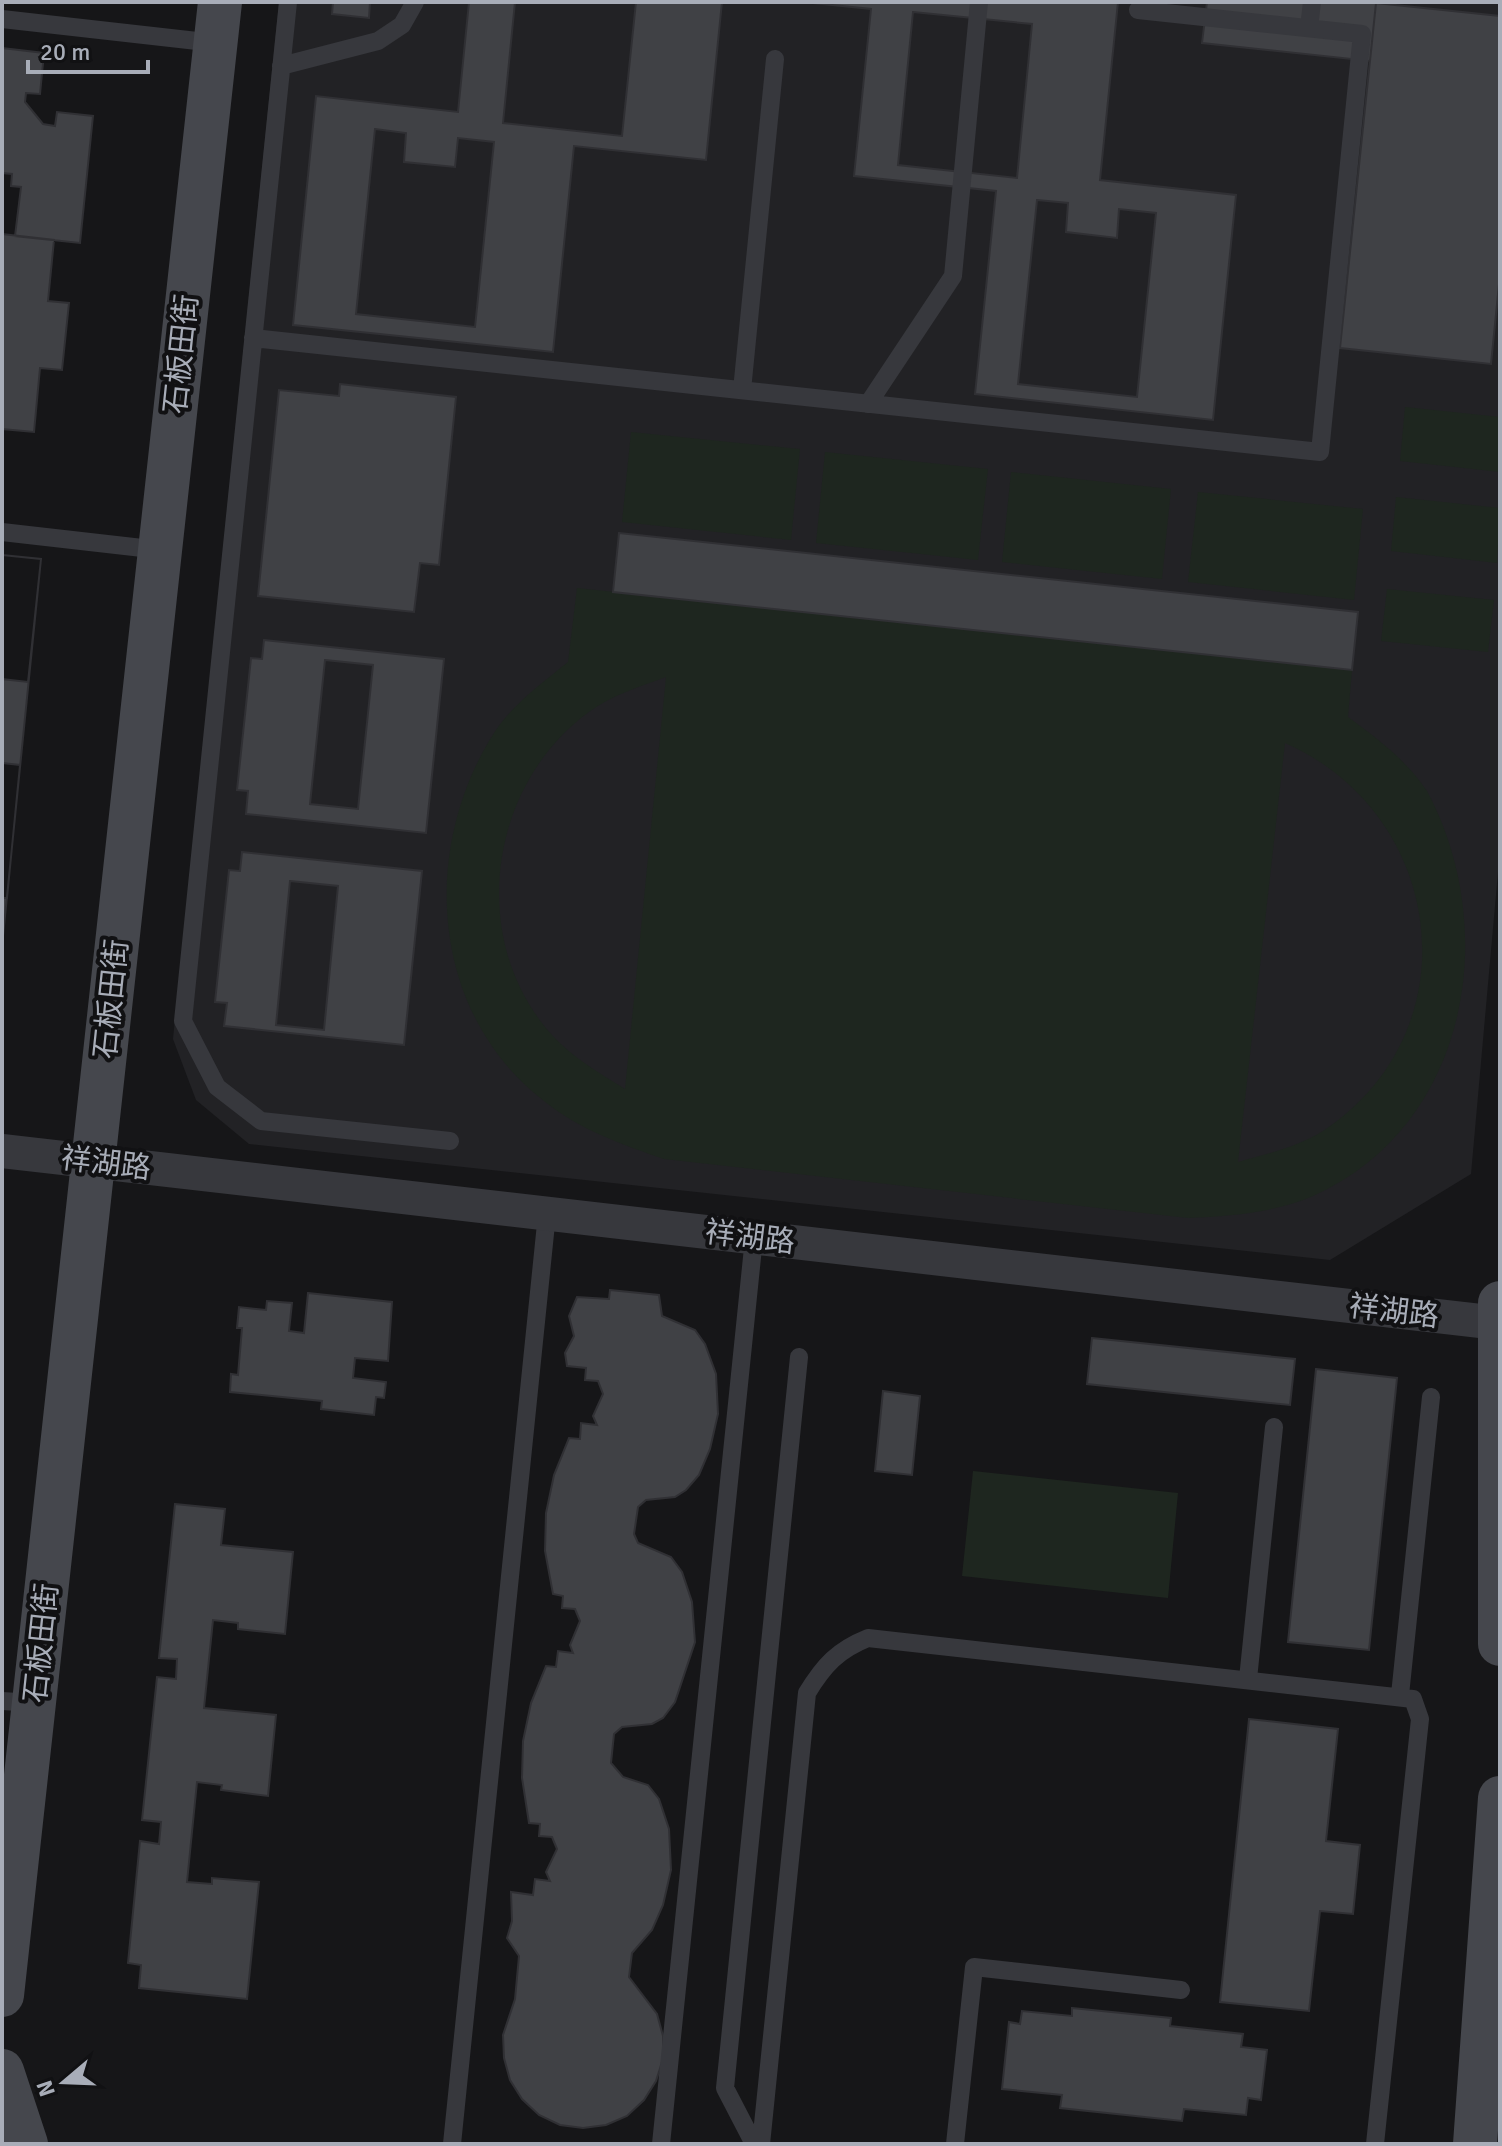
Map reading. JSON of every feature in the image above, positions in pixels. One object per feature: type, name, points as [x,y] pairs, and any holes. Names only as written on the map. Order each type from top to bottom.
[{"type":"street","name":"石板田街","points":[[2,1995],[18,1702],[93,1162],[217,22]]},
{"type":"street","name":"祥湖路","points":[[2,1151],[754,1238],[1499,1313]]},
{"type":"street","points":[[1499,1313],[1500,1644]]},
{"type":"street","points":[[1475,2144],[1500,1798]]},
{"type":"street","points":[[2,2071],[26,2144]]},
{"type":"lane","points":[[288,2],[183,1021],[217,1087],[261,1121],[450,1141]]},
{"type":"lane","points":[[281,66],[378,41],[402,25],[415,2]]},
{"type":"lane","points":[[868,404],[953,276],[979,2]]},
{"type":"lane","points":[[1309,28],[1312,2]]},
{"type":"lane","points":[[253,338],[1320,452],[1362,34],[1138,10]]},
{"type":"lane","points":[[2,19],[217,22]]},
{"type":"lane","points":[[742,390],[775,59]]},
{"type":"lane","points":[[2,532],[160,550]]},
{"type":"lane","points":[[452,2144],[547,1214]]},
{"type":"lane","points":[[661,2144],[754,1238]]},
{"type":"lane","points":[[754,2144],[725,2088],[799,1357]]},
{"type":"lane","points":[[1400,1695],[1431,1397]]},
{"type":"lane","points":[[1248,1679],[1274,1427]]},
{"type":"lane","points":[[761,2144],[807,1693],[823,1667],[844,1647],[868,1638],[1400,1695],[1413,1699],[1420,1719],[1375,2144]]},
{"type":"lane","points":[[955,2144],[974,1967],[1181,1990]]},
{"type":"shaded area","points":[[279,2],[1500,2],[1500,850],[1471,1174],[1330,1260],[249,1144],[196,1100],[173,1039]]},
{"type":"shaded area","points":[[1405,407],[1500,417],[1500,472],[1400,461]]},
{"type":"shaded area","points":[[631,432],[800,449],[791,540],[622,522]]},
{"type":"shaded area","points":[[825,452],[988,469],[978,560],[816,543]]},
{"type":"shaded area","points":[[1011,472],[1171,489],[1162,579],[1002,562]]},
{"type":"shaded area","points":[[1198,492],[1363,509],[1354,600],[1188,582]]},
{"type":"shaded area","points":[[1396,497],[1500,508],[1497,563],[1391,551]]},
{"type":"shaded area","points":[[577,588],[1352,670],[1348,717],[1401,760],[1427,791],[1450,846],[1463,904],[1465,962],[1456,1020],[1437,1074],[1407,1123],[1365,1165],[1298,1202],[1252,1213],[1220,1216],[1188,1218],[664,1159],[601,1135],[544,1101],[506,1065],[478,1023],[459,976],[448,928],[447,877],[455,827],[470,779],[494,733],[510,713],[568,662]],"holes":[[[666,677],[625,1089],[568,1051],[552,1035],[525,997],[508,955],[500,911],[501,866],[510,821],[529,780],[555,743],[598,706]],[[1285,743],[1339,776],[1380,820],[1408,871],[1421,926],[1420,983],[1403,1038],[1371,1089],[1313,1137],[1282,1150],[1238,1162]]]},
{"type":"shaded area","points":[[1387,589],[1494,600],[1488,652],[1381,641]]},
{"type":"shaded area","points":[[973,1471],[1178,1493],[1168,1598],[962,1576]]},
{"type":"building","points":[[333,2],[370,2],[369,18],[332,14]]},
{"type":"building","points":[[469,2],[515,2],[503,123],[622,136],[636,2],[722,2],[706,160],[574,146],[553,352],[293,325],[316,96],[458,112]],"holes":[[[375,129],[406,133],[404,162],[455,167],[458,138],[494,142],[475,327],[356,314]]]},
{"type":"building","points":[[803,2],[1118,2],[1100,180],[1236,195],[1213,420],[975,394],[996,191],[854,176],[871,9]],"holes":[[[913,12],[1032,24],[1017,178],[898,165]],[[1037,200],[1068,203],[1066,232],[1117,238],[1119,209],[1156,213],[1137,397],[1018,384]]]},
{"type":"building","points":[[1207,2],[1376,3],[1370,61],[1202,43]]},
{"type":"building","points":[[1376,3],[1500,16],[1500,274],[1491,364],[1340,348]]},
{"type":"building","points":[[2,48],[44,53],[40,94],[26,93],[25,102],[43,124],[55,126],[57,112],[93,116],[80,243],[15,236],[21,187],[11,186],[12,174],[2,173]]},
{"type":"building","points":[[2,234],[54,240],[48,301],[69,303],[62,370],[40,368],[34,432],[2,429]]},
{"type":"building","points":[[340,384],[456,397],[439,565],[420,563],[414,612],[258,596],[279,390],[339,396]]},
{"type":"building","points":[[619,533],[1358,612],[1352,670],[613,592]]},
{"type":"building","points":[[2,555],[41,559],[2,946]]},
{"type":"building","points":[[2,555],[41,559],[28,682],[2,679]]},
{"type":"building","points":[[264,640],[444,659],[426,833],[246,814],[248,791],[237,790],[251,658],[262,659]],"holes":[[[325,660],[373,665],[358,809],[310,804]]]},
{"type":"building","points":[[2,763],[20,765],[7,898],[2,898]]},
{"type":"building","points":[[242,852],[422,871],[404,1045],[224,1026],[227,1003],[215,1002],[229,870],[240,871]],"holes":[[[290,881],[338,886],[324,1030],[276,1025]]]},
{"type":"building","points":[[610,1290],[659,1295],[662,1316],[695,1330],[705,1344],[716,1374],[718,1414],[710,1449],[699,1475],[675,1497],[646,1500],[638,1507],[634,1534],[638,1543],[671,1557],[682,1572],[692,1602],[695,1642],[675,1702],[663,1718],[652,1724],[622,1727],[614,1734],[611,1763],[623,1777],[648,1785],[659,1799],[669,1829],[671,1870],[663,1905],[652,1930],[632,1953],[629,1977],[657,2014],[663,2036],[663,2059],[656,2081],[644,2100],[627,2116],[606,2125],[583,2128],[560,2125],[539,2115],[522,2099],[510,2080],[504,2058],[503,2035],[515,1999],[519,1956],[507,1938],[512,1921],[511,1892],[533,1895],[535,1879],[550,1881],[546,1872],[557,1849],[552,1837],[539,1836],[540,1824],[529,1823],[522,1778],[523,1741],[531,1703],[546,1666],[556,1667],[558,1651],[573,1653],[570,1645],[580,1621],[575,1609],[562,1608],[563,1596],[553,1594],[545,1551],[546,1513],[554,1475],[569,1438],[580,1439],[581,1423],[597,1425],[593,1416],[603,1394],[598,1381],[585,1380],[586,1368],[567,1366],[565,1353],[574,1336],[569,1316],[577,1297],[609,1299]]},
{"type":"building","points":[[308,1293],[392,1302],[388,1361],[355,1358],[353,1378],[386,1382],[384,1398],[376,1397],[374,1415],[321,1409],[322,1401],[230,1392],[231,1374],[238,1375],[242,1328],[237,1328],[239,1307],[266,1310],[267,1301],[292,1303],[289,1331],[304,1333]]},
{"type":"building","points":[[1092,1338],[1295,1359],[1290,1405],[1087,1384]]},
{"type":"building","points":[[1316,1369],[1397,1378],[1369,1650],[1288,1642]]},
{"type":"building","points":[[883,1391],[920,1396],[912,1475],[875,1471]]},
{"type":"building","points":[[175,1504],[225,1509],[221,1545],[293,1552],[285,1634],[238,1629],[238,1623],[213,1620],[204,1708],[276,1715],[268,1796],[221,1790],[222,1785],[197,1782],[187,1882],[212,1884],[212,1878],[259,1882],[247,1999],[139,1988],[141,1965],[128,1963],[140,1841],[159,1844],[161,1822],[142,1820],[157,1677],[176,1679],[177,1659],[159,1658]]},
{"type":"building","points":[[1249,1719],[1338,1729],[1326,1841],[1360,1845],[1353,1914],[1320,1911],[1309,2011],[1220,2002]]},
{"type":"building","points":[[1072,2008],[1171,2018],[1170,2026],[1243,2034],[1241,2047],[1267,2050],[1261,2100],[1248,2098],[1246,2115],[1184,2109],[1182,2121],[1060,2108],[1062,2095],[1002,2089],[1009,2022],[1020,2024],[1022,2011],[1072,2016]]}]
